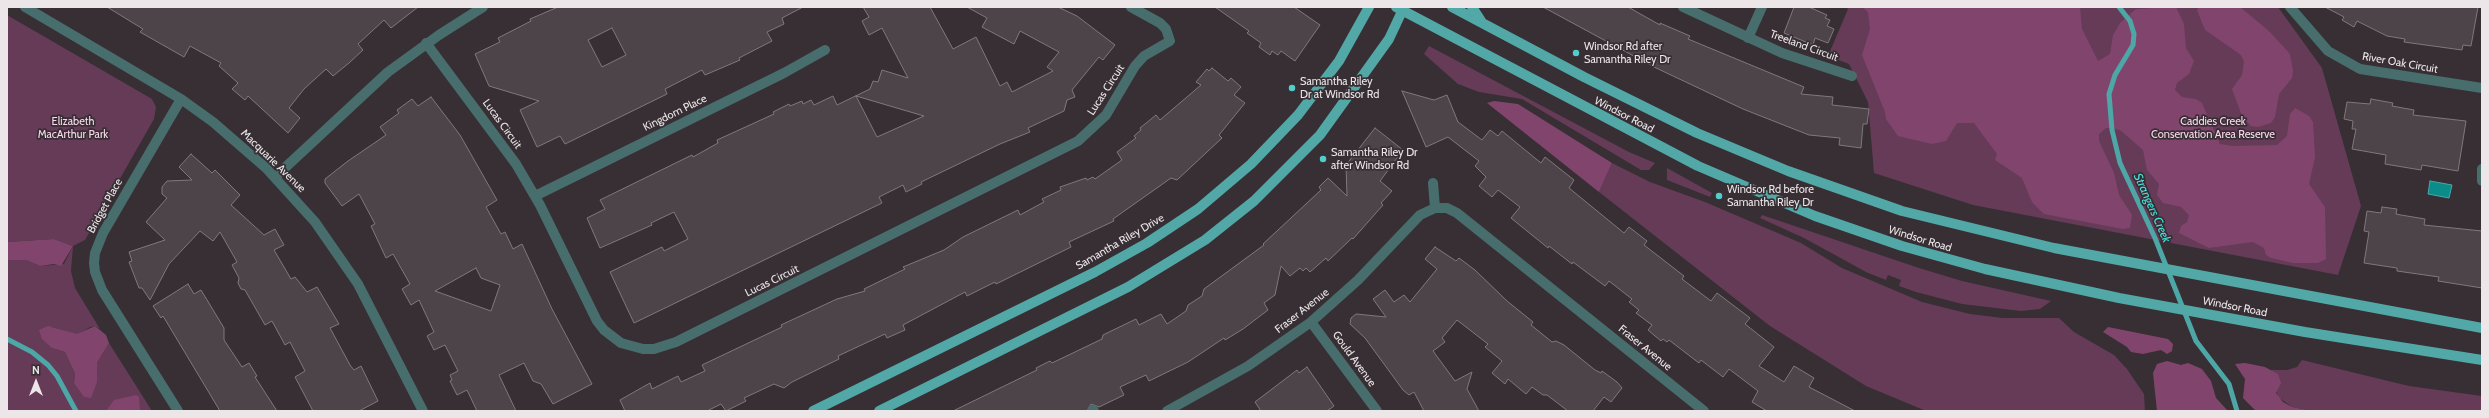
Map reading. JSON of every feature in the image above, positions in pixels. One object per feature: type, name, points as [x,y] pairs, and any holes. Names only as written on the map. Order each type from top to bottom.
[{"type":"main road","name":"Samantha Riley Drive","points":[[813,411],[1102,268],[1147,243],[1198,209],[1251,164],[1298,115],[1339,61],[1369,7]]},
{"type":"main road","name":"Windsor Road","points":[[1452,7],[1647,110],[1737,151],[1822,184],[1902,211],[1968,228],[2113,259],[2482,328]]},
{"type":"main road","points":[[1472,7],[1482,23]]},
{"type":"main road","name":"Windsor Road","points":[[1401,8],[1684,159],[1801,210],[1857,231],[1954,261],[2119,298],[2390,347],[2482,360]]},
{"type":"main road","points":[[880,411],[1128,287],[1205,240],[1254,201],[1320,135],[1389,39],[1401,8]]},
{"type":"street","name":"Macquarie Avenue","points":[[25,7],[181,99],[240,144],[275,177],[315,222],[358,284],[423,411]]},
{"type":"street","points":[[275,177],[388,72],[426,43],[483,7]]},
{"type":"street","name":"Lucas Circuit","points":[[426,43],[502,144],[535,196],[597,321],[604,330],[622,343],[632,347],[648,349],[665,346],[1078,141],[1106,114],[1135,66],[1144,56],[1170,41],[1166,29],[1160,23],[1130,7]]},
{"type":"street","name":"Treeland Circuit","points":[[1683,7],[1748,38],[1808,63],[1852,76]]},
{"type":"street","points":[[1748,38],[1762,7]]},
{"type":"street","name":"River Oak Circuit","points":[[2290,7],[2328,51],[2360,69],[2482,88]]},
{"type":"street","name":"Kingdom Place","points":[[535,196],[784,73],[825,50]]},
{"type":"street","name":"Bridget Place","points":[[178,411],[102,290],[95,272],[94,263],[95,253],[103,233],[181,99]]},
{"type":"street","points":[[2482,169],[2482,181]]},
{"type":"street","points":[[1433,184],[1435,208]]},
{"type":"street","name":"Fraser Avenue","points":[[1167,411],[1248,366],[1311,322],[1358,280],[1420,215],[1435,208],[1447,208],[1457,213],[1704,411]]},
{"type":"street","name":"Gould Avenue","points":[[1311,322],[1377,411]]},
{"type":"green space","name":"Caddies Creek Conservation Area Reserve","points":[[1845,7],[2278,7],[2322,68],[2361,206],[2338,275],[1973,205],[1874,173],[1868,102],[1849,64],[1828,56],[1848,9]]},
{"type":"green space","name":"Elizabeth MacArthur Park","points":[[7,15],[152,99],[156,107],[154,119],[85,240],[73,246],[54,239],[7,242]]},
{"type":"green space","points":[[1429,46],[1629,152],[1655,163],[1649,170],[1641,170],[1522,99],[1479,92],[1458,84],[1424,54]]},
{"type":"green space","points":[[1612,163],[1650,182],[1705,202],[1801,243],[1842,268],[1922,302],[1970,314],[2003,318],[2059,318],[2074,332],[2114,355],[2127,369],[2144,394],[2145,411],[1926,411],[1866,386],[1770,326],[1599,192]]},
{"type":"green space","points":[[1667,168],[1712,193],[1710,197],[1667,180]]},
{"type":"green space","points":[[1762,215],[1962,281],[2051,301],[2040,309],[2021,311],[1962,304],[1916,292],[1899,286],[1901,280],[1888,275],[1886,280],[1866,272],[1804,238],[1760,218]]},
{"type":"green space","points":[[73,246],[71,271],[75,288],[100,329],[95,326],[90,327],[77,335],[52,327],[52,348],[65,352],[75,374],[74,383],[97,372],[97,363],[109,343],[152,411],[7,411],[7,260],[26,260],[40,266],[64,264]]},
{"type":"green space","points":[[2302,360],[2409,386],[2482,396],[2482,411],[2313,411],[2292,407],[2278,397],[2271,370],[2287,370],[2297,367]]},
{"type":"shaded area","name":"Caddies Creek Conservation Area Reserve","points":[[1862,7],[2080,7],[2082,29],[2098,61],[2110,54],[2113,35],[2120,23],[2136,9],[2176,7],[2184,24],[2186,48],[2194,61],[2189,74],[2177,83],[2175,90],[2182,97],[2196,99],[2202,103],[2220,144],[2233,146],[2277,145],[2287,136],[2290,114],[2295,108],[2309,116],[2313,122],[2315,157],[2309,184],[2325,207],[2326,259],[2318,263],[2293,263],[2271,258],[2266,255],[2264,248],[2253,242],[2209,248],[2179,233],[2181,226],[2187,222],[2189,215],[2181,207],[2163,203],[2157,195],[2159,184],[2147,170],[2143,150],[2120,130],[2106,128],[2099,134],[2099,141],[2114,173],[2119,195],[2132,215],[2130,228],[2123,229],[2044,214],[2032,202],[2022,178],[1995,160],[1997,154],[1974,123],[1957,123],[1946,141],[1932,144],[1898,136],[1886,119],[1885,112],[1862,55],[1870,29],[1868,12]]},
{"type":"shaded area","points":[[2199,7],[2240,7],[2270,32],[2290,54],[2293,71],[2292,78],[2279,94],[2275,117],[2271,123],[2258,127],[2251,126],[2242,116],[2232,89],[2242,75],[2244,62],[2241,55],[2205,30],[2197,10]]},
{"type":"shaded area","points":[[1494,101],[1518,104],[1612,163],[1599,192],[1487,103]]},
{"type":"shaded area","points":[[54,239],[73,246],[61,266],[54,264],[40,266],[26,260],[7,260],[7,242]]},
{"type":"shaded area","points":[[48,326],[77,334],[95,326],[106,335],[109,343],[97,363],[97,382],[91,398],[84,397],[74,383],[75,374],[65,352],[52,348],[42,339],[39,330]]},
{"type":"shaded area","points":[[2108,327],[2168,339],[2173,344],[2172,351],[2167,354],[2161,350],[2143,354],[2131,352],[2127,347],[2103,332]]},
{"type":"shaded area","points":[[2167,361],[2181,365],[2188,363],[2202,369],[2211,381],[2216,398],[2228,411],[2157,411],[2153,373],[2157,364]]},
{"type":"shaded area","points":[[2245,363],[2265,367],[2278,374],[2281,383],[2276,393],[2283,402],[2292,407],[2313,411],[2256,411],[2243,398],[2245,379],[2235,364]]},
{"type":"shaded area","points":[[136,395],[139,397],[140,411],[106,411],[114,400]]},
{"type":"water","points":[[2430,181],[2452,185],[2449,198],[2428,194]]},
{"type":"building","points":[[107,7],[418,7],[391,28],[384,20],[358,44],[363,50],[349,63],[333,76],[326,69],[304,89],[289,108],[300,118],[288,133],[248,96],[245,100],[232,89],[238,83],[219,66],[221,63],[190,46],[184,57],[140,32],[143,29]]},
{"type":"building","points":[[558,7],[803,7],[782,18],[784,24],[767,32],[772,41],[739,58],[740,60],[705,75],[702,70],[665,89],[667,94],[565,144],[560,136],[537,147],[520,110],[539,101],[489,86],[475,54],[500,42],[498,38],[531,21],[530,19]],"holes":[[[612,28],[626,55],[602,67],[588,40]]]},
{"type":"building","points":[[863,7],[930,7],[953,49],[976,37],[1000,86],[1007,82],[1012,92],[1053,71],[1047,67],[1059,52],[1020,31],[1014,44],[982,27],[987,18],[967,7],[1058,7],[1077,16],[1115,45],[1103,60],[1099,57],[1072,90],[1075,97],[1067,100],[1064,111],[1028,128],[1030,132],[1000,144],[921,182],[922,184],[906,192],[903,185],[879,197],[882,203],[634,323],[610,272],[662,247],[664,251],[688,239],[674,212],[651,223],[652,225],[600,248],[587,218],[605,209],[600,200],[692,155],[693,157],[718,143],[717,140],[774,114],[773,112],[789,104],[790,106],[802,101],[803,104],[811,100],[814,105],[833,96],[837,105],[870,89],[873,81],[878,82],[882,70],[908,78],[882,28],[869,35],[862,21],[869,17]],"holes":[[[856,96],[924,116],[877,137]]]},
{"type":"building","points":[[1215,7],[1294,7],[1320,25],[1295,61],[1281,51],[1278,55],[1272,51],[1270,55],[1259,47],[1261,43],[1247,33],[1249,31]]},
{"type":"building","points":[[1543,7],[1628,7],[1660,25],[1660,23],[1690,36],[1688,39],[1804,87],[1801,94],[1833,97],[1832,105],[1869,109],[1867,124],[1863,124],[1861,148],[1839,145],[1840,138],[1809,135],[1743,109],[1654,67]]},
{"type":"building","points":[[1794,7],[1809,7],[1827,15],[1825,18],[1830,20],[1827,26],[1834,29],[1828,43],[1815,38],[1813,45],[1784,33]]},
{"type":"building","points":[[2325,7],[2478,7],[2471,46],[2463,45],[2462,50],[2404,42],[2405,39],[2387,36],[2357,21],[2354,27],[2342,20],[2344,17]]},
{"type":"building","points":[[1212,68],[1228,81],[1231,78],[1241,87],[1234,95],[1245,103],[1219,135],[1222,138],[1177,180],[1171,178],[1113,219],[1114,221],[1069,242],[1071,247],[996,284],[995,282],[967,296],[965,292],[903,325],[905,330],[887,338],[885,334],[838,356],[839,359],[792,382],[784,388],[774,384],[744,398],[746,401],[726,411],[721,404],[707,411],[625,411],[620,400],[650,383],[652,389],[678,376],[681,382],[705,371],[702,365],[782,327],[781,325],[837,299],[865,291],[864,289],[905,269],[903,267],[944,250],[963,237],[1018,210],[1020,215],[1044,202],[1042,199],[1061,190],[1060,187],[1086,178],[1087,180],[1093,177],[1095,179],[1122,160],[1117,152],[1136,138],[1134,136],[1141,130],[1140,128],[1156,115],[1160,120],[1201,85],[1196,82],[1207,69],[1209,71]]},
{"type":"building","points":[[1402,91],[1434,100],[1447,95],[1458,122],[1482,140],[1490,130],[1498,136],[1502,131],[1541,163],[1545,157],[1574,180],[1569,188],[1624,233],[1629,227],[1647,241],[1644,245],[1684,276],[1682,279],[1711,301],[1717,293],[1750,318],[1745,324],[1774,347],[1759,366],[1784,382],[1794,366],[1814,378],[1809,387],[1855,411],[1767,411],[1752,402],[1758,391],[1729,369],[1723,377],[1701,360],[1699,363],[1669,340],[1667,342],[1663,339],[1661,341],[1648,330],[1652,325],[1636,313],[1639,310],[1629,302],[1632,299],[1609,281],[1605,286],[1573,262],[1572,264],[1549,246],[1548,248],[1511,218],[1520,207],[1498,190],[1492,197],[1479,186],[1486,177],[1475,166],[1479,161],[1448,137],[1426,147]]},
{"type":"building","points":[[431,97],[460,135],[497,200],[486,207],[501,234],[505,232],[513,249],[522,244],[552,309],[592,384],[553,404],[541,384],[533,381],[524,363],[499,375],[516,411],[477,411],[467,390],[457,395],[450,381],[452,380],[450,375],[458,371],[445,345],[434,350],[427,336],[434,332],[419,300],[411,305],[402,289],[410,284],[393,254],[386,258],[371,226],[375,224],[359,194],[342,206],[325,183],[325,179],[386,135],[380,127],[399,113],[397,110],[412,99],[418,106]],"holes":[[[476,268],[481,278],[500,285],[491,311],[435,291]]]},
{"type":"building","points":[[2371,99],[2393,103],[2392,106],[2414,110],[2413,115],[2466,121],[2458,171],[2422,165],[2421,170],[2385,164],[2386,155],[2352,149],[2356,129],[2352,129],[2353,121],[2344,119],[2347,102],[2370,104]]},
{"type":"building","points":[[1375,128],[1403,150],[1380,181],[1392,191],[1381,203],[1383,205],[1353,239],[1352,238],[1328,261],[1326,258],[1310,272],[1306,268],[1303,271],[1300,268],[1290,276],[1281,266],[1275,295],[1264,303],[1268,310],[1243,329],[1225,340],[1224,338],[1188,362],[1149,381],[1146,375],[1120,387],[1124,395],[1099,407],[1091,404],[1087,411],[953,411],[1037,370],[1036,368],[1050,361],[1052,363],[1102,339],[1103,335],[1136,319],[1139,325],[1161,314],[1167,324],[1186,311],[1188,305],[1202,296],[1204,289],[1264,245],[1263,244],[1321,190],[1319,187],[1328,178],[1347,196],[1346,165]]},
{"type":"building","points":[[191,154],[212,173],[215,170],[240,195],[231,205],[264,235],[275,229],[284,245],[274,250],[291,279],[295,277],[307,292],[317,287],[339,324],[330,328],[354,370],[361,366],[378,401],[359,411],[313,411],[295,377],[305,371],[290,342],[285,345],[272,321],[265,325],[245,290],[241,289],[238,283],[239,278],[232,265],[237,262],[220,232],[213,241],[200,231],[169,264],[150,300],[142,288],[139,288],[129,262],[132,261],[129,252],[165,240],[146,222],[167,198],[162,194],[162,187],[167,181],[192,180],[179,167]]},
{"type":"building","points":[[2382,207],[2397,209],[2396,214],[2425,219],[2424,225],[2482,231],[2482,288],[2438,281],[2439,277],[2397,271],[2397,268],[2364,263],[2369,232],[2364,231],[2367,211],[2381,213]]},
{"type":"building","points":[[1435,247],[1456,261],[1459,258],[1475,270],[1507,301],[1533,322],[1531,325],[1552,342],[1556,341],[1564,345],[1595,370],[1601,373],[1602,371],[1617,382],[1622,388],[1611,402],[1604,397],[1593,411],[1568,411],[1547,395],[1543,395],[1532,387],[1526,394],[1508,379],[1505,384],[1492,373],[1502,361],[1485,347],[1488,344],[1457,320],[1442,338],[1445,342],[1433,351],[1455,381],[1472,372],[1467,389],[1479,411],[1424,411],[1414,392],[1409,395],[1403,390],[1365,338],[1350,324],[1351,318],[1356,314],[1386,317],[1373,299],[1385,290],[1394,302],[1404,295],[1410,302],[1437,269],[1425,259]]},
{"type":"building","points":[[188,284],[194,294],[201,290],[224,328],[224,340],[242,367],[249,363],[257,376],[255,377],[277,411],[220,411],[163,316],[161,318],[153,306]]},
{"type":"building","points":[[1307,367],[1334,406],[1327,411],[1261,411],[1255,402],[1297,370],[1299,373]]},
{"type":"waterway","name":"Strangers Creek","points":[[2119,7],[2130,21],[2134,34],[2133,45],[2115,75],[2109,94],[2112,130],[2120,163],[2155,238],[2196,341],[2229,384],[2237,411]]},
{"type":"waterway","points":[[7,339],[32,352],[48,365],[57,376],[76,411]]},
{"type":"place","name":"Windsor Rd after Samantha Riley Dr","points":[[1576,53]]},
{"type":"place","name":"Samantha Riley Dr at Windsor Rd","points":[[1292,88]]},
{"type":"place","name":"Samantha Riley Dr after Windsor Rd","points":[[1323,159]]},
{"type":"place","name":"Windsor Rd before Samantha Riley Dr","points":[[1719,196]]}]
